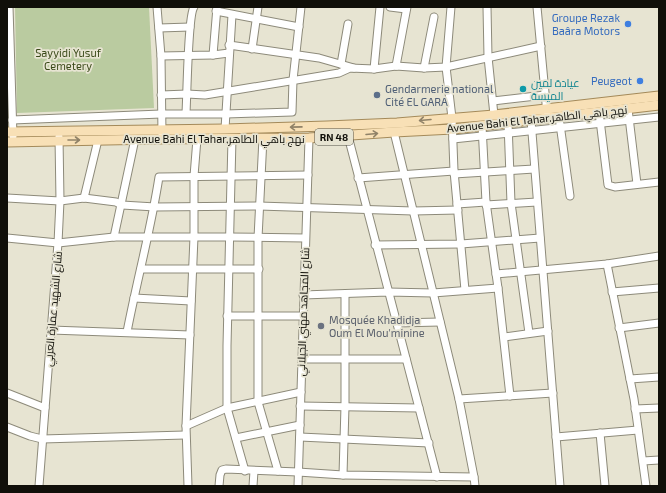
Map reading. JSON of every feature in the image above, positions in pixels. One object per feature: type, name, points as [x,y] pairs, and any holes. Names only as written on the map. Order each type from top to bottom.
[{"type":"main road","name":"Avenue Bahi El Tahar,نهج باهي الطاهر","points":[[10,142],[59,136],[161,129],[327,126],[452,118],[494,115],[659,96]]},
{"type":"main road","name":"Avenue Bahi El Tahar,نهج باهي الطاهر","points":[[10,132],[98,140],[309,138],[394,132],[453,130],[656,106]]},
{"type":"street","points":[[10,7],[9,71],[12,120],[10,142]]},
{"type":"street","points":[[157,7],[161,56],[162,139]]},
{"type":"street","points":[[186,113],[190,27],[192,10],[194,7]]},
{"type":"street","points":[[252,49],[258,7]]},
{"type":"street","points":[[12,120],[186,113],[226,114],[292,112],[292,80],[301,7]]},
{"type":"street","points":[[374,69],[380,7]]},
{"type":"street","points":[[390,7],[407,8],[396,66]]},
{"type":"street","points":[[451,7],[446,67],[452,118],[454,172],[465,290]]},
{"type":"street","points":[[487,7],[488,57],[494,115]]},
{"type":"street","points":[[537,7],[547,118]]},
{"type":"street","points":[[213,55],[216,9],[232,15],[299,27]]},
{"type":"street","points":[[225,129],[232,15]]},
{"type":"street","points":[[424,68],[434,17]]},
{"type":"street","points":[[342,64],[348,24]]},
{"type":"street","points":[[159,28],[190,27]]},
{"type":"street","points":[[229,45],[295,56],[319,58],[354,68]]},
{"type":"street","points":[[161,95],[204,95],[227,92],[340,72],[350,68],[374,69],[396,66],[424,68],[446,67],[541,46]]},
{"type":"street","points":[[161,56],[213,55],[229,53]]},
{"type":"street","points":[[493,101],[545,95]]},
{"type":"street","points":[[453,139],[656,118],[656,106]]},
{"type":"street","points":[[628,109],[637,184]]},
{"type":"street","points":[[599,112],[608,185],[615,187],[659,182]]},
{"type":"street","points":[[560,117],[570,196]]},
{"type":"street","points":[[531,120],[560,486]]},
{"type":"street","points":[[508,123],[512,204],[528,333]]},
{"type":"street","points":[[482,126],[486,204],[498,288],[510,396]]},
{"type":"street","points":[[394,132],[459,399],[474,477],[474,486]]},
{"type":"street","name":"شارع الشهيد عمارة العربي","points":[[39,486],[58,243],[60,201],[59,136]]},
{"type":"street","points":[[348,136],[375,245],[437,477]]},
{"type":"street","points":[[232,138],[227,408],[245,471]]},
{"type":"street","points":[[263,138],[258,238],[258,402],[278,471]]},
{"type":"street","name":"شارع المجاهد مهني الجيلاني","points":[[298,486],[302,316],[309,138]]},
{"type":"street","points":[[114,237],[135,139]]},
{"type":"street","points":[[188,486],[186,426],[193,269],[194,176],[197,139]]},
{"type":"street","points":[[84,198],[98,140]]},
{"type":"street","points":[[358,178],[405,174],[534,169]]},
{"type":"street","points":[[127,332],[155,207],[159,177],[308,175]]},
{"type":"street","points":[[7,198],[60,201],[84,198],[116,202],[122,205],[155,207],[259,206],[435,212],[457,207],[486,204],[537,202]]},
{"type":"street","points":[[7,238],[58,243],[114,237],[305,238]]},
{"type":"street","points":[[375,245],[460,244],[540,238]]},
{"type":"street","points":[[496,274],[607,264],[659,256]]},
{"type":"street","points":[[607,264],[630,378],[646,486]]},
{"type":"street","points":[[141,269],[259,269]]},
{"type":"street","points":[[303,295],[388,292],[433,293],[498,288]]},
{"type":"street","points":[[612,292],[659,288]]},
{"type":"street","points":[[343,475],[346,359],[345,294]]},
{"type":"street","points":[[134,298],[191,302]]},
{"type":"street","points":[[228,316],[302,316]]},
{"type":"street","points":[[397,323],[440,322]]},
{"type":"street","points":[[620,328],[659,323]]},
{"type":"street","points":[[51,330],[190,335]]},
{"type":"street","points":[[504,337],[528,333],[548,332]]},
{"type":"street","points":[[302,359],[406,359]]},
{"type":"street","points":[[630,378],[659,377]]},
{"type":"street","points":[[186,426],[227,408],[301,392]]},
{"type":"street","points":[[7,393],[45,408]]},
{"type":"street","points":[[459,399],[553,394]]},
{"type":"street","points":[[300,406],[419,408]]},
{"type":"street","points":[[635,409],[659,408]]},
{"type":"street","points":[[236,438],[300,425]]},
{"type":"street","points":[[7,427],[42,439],[186,435]]},
{"type":"street","points":[[556,437],[638,430]]},
{"type":"street","points":[[600,433],[605,486]]},
{"type":"street","points":[[300,437],[428,443]]},
{"type":"street","points":[[642,460],[659,460]]},
{"type":"street","points":[[219,486],[222,470],[278,471],[343,475],[474,477]]},
{"type":"street","points":[[253,486],[254,471]]},
{"type":"green space","name":"Sayyidi Yusuf Cemetery","points":[[15,7],[149,7],[154,108],[17,113]]},
{"type":"place","name":"Groupe Rezak Baâra Motors","points":[[628,24]]},
{"type":"place","name":"Peugeot","points":[[640,81]]},
{"type":"place","name":"عيادة لمين الميسة","points":[[523,89]]},
{"type":"place","name":"Gendarmerie national Cité EL GARA","points":[[377,95]]},
{"type":"place","name":"Mosquée Khadidja Oum El Mou'minine","points":[[321,326]]}]
